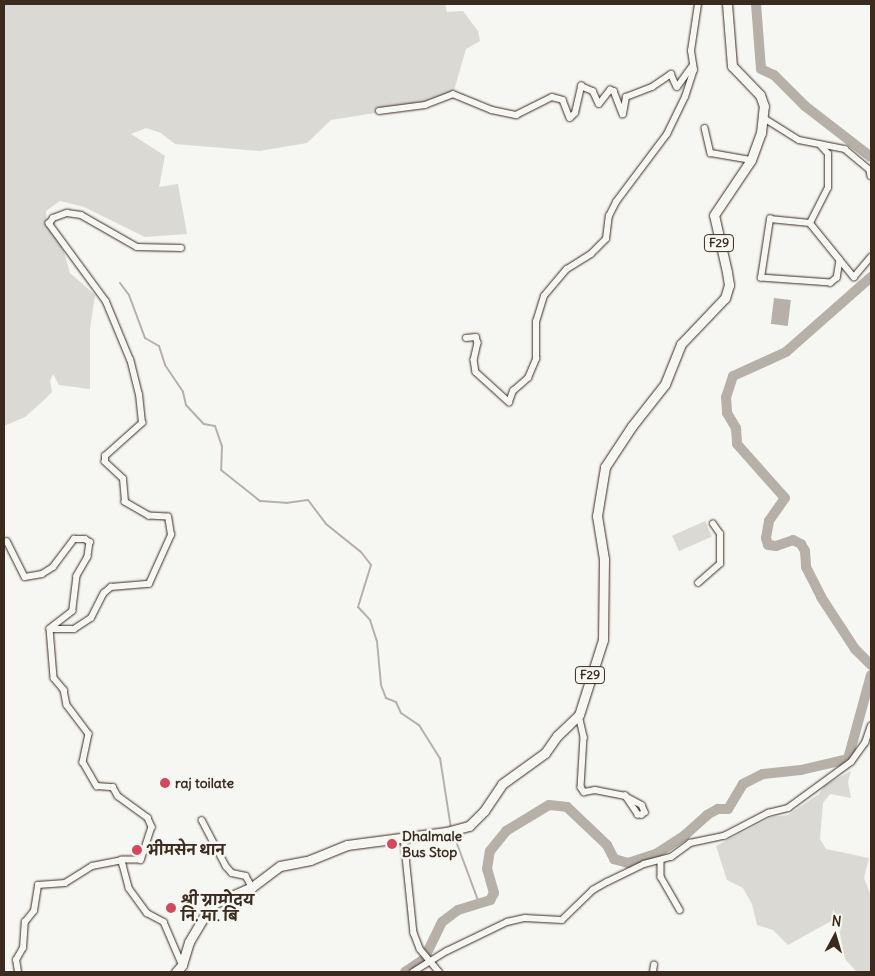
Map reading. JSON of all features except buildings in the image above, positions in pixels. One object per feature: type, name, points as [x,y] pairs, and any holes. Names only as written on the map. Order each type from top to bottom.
[{"type":"main road","name":"F29","points":[[179,969],[189,942],[212,905],[252,887],[280,866],[310,860],[347,845],[458,830],[476,820],[502,784],[545,753],[557,736],[579,715],[603,640],[604,559],[597,516],[605,467],[632,426],[665,384],[681,344],[725,298],[729,285],[714,215],[751,160],[764,118],[760,95],[732,66],[727,4]]},
{"type":"street","points":[[466,338],[476,337],[478,343],[474,360],[476,372],[509,402],[513,391],[528,378],[536,359],[536,322],[544,296],[567,269],[606,239],[609,216],[616,202],[667,134],[692,82],[691,51],[698,4]]},
{"type":"street","points":[[378,111],[425,105],[453,94],[492,110],[516,115],[552,98],[563,100],[570,118],[575,113],[581,86],[594,92],[599,104],[610,90],[614,91],[623,114],[626,96],[652,88],[671,74],[677,87],[692,64]]},
{"type":"street","points":[[764,118],[799,140],[845,149],[870,170],[871,176]]},
{"type":"street","points":[[705,128],[711,153],[751,160]]},
{"type":"street","points":[[810,222],[828,188],[828,154],[820,145]]},
{"type":"street","points":[[50,629],[74,629],[91,618],[104,593],[110,587],[150,584],[170,535],[170,523],[168,517],[149,516],[130,507],[123,496],[123,479],[105,462],[105,456],[142,423],[139,395],[130,360],[106,302],[49,224],[53,218],[67,213],[81,215],[137,247],[181,248]]},
{"type":"street","points":[[810,222],[840,260],[837,278],[831,283],[761,278],[770,219],[810,222],[854,277],[871,257]]},
{"type":"street","points":[[698,583],[720,564],[720,534],[713,524]]},
{"type":"street","points":[[7,541],[25,577],[42,574],[52,567],[74,540],[85,539],[90,542],[88,557],[76,576],[73,611],[50,629]]},
{"type":"street","points":[[18,972],[16,960],[22,948],[25,922],[34,912],[38,885],[64,883],[92,866],[122,860],[142,860],[152,827],[148,818],[118,796],[113,787],[97,786],[83,762],[89,734],[67,705],[64,690],[54,678],[50,629]]},
{"type":"street","points":[[579,715],[584,737],[581,787],[584,792],[595,790],[625,796]]},
{"type":"street","points":[[413,972],[431,959],[513,920],[562,920],[593,890],[644,864],[661,860],[690,843],[724,836],[768,813],[788,808],[852,762],[865,743],[871,726]]},
{"type":"street","points":[[202,820],[226,866],[232,873],[246,876],[252,887]]},
{"type":"street","points":[[404,837],[414,933],[420,949],[431,959],[439,972]]},
{"type":"street","points":[[122,860],[129,888],[147,913],[164,922],[176,945],[179,969]]},
{"type":"street","points":[[661,860],[661,877],[680,910]]},
{"type":"street","points":[[653,972],[654,965]]},
{"type":"shaded area","points":[[4,4],[445,4],[447,12],[463,11],[478,31],[480,41],[466,49],[453,94],[425,105],[331,120],[307,143],[259,151],[175,144],[161,133],[146,128],[131,134],[165,156],[159,187],[178,184],[187,234],[145,237],[84,207],[60,201],[46,211],[47,223],[61,242],[70,273],[95,295],[90,329],[90,389],[59,385],[53,374],[50,381],[52,392],[25,417],[4,426]]},
{"type":"shaded area","points":[[774,298],[791,300],[788,326],[771,324]]},
{"type":"shaded area","points":[[705,521],[712,537],[679,551],[672,536]]},
{"type":"shaded area","points":[[851,771],[848,782],[851,798],[830,794],[823,803],[820,839],[826,849],[869,858],[864,878],[871,896],[871,972],[857,972],[845,959],[838,924],[833,920],[788,945],[773,930],[757,925],[752,904],[743,888],[727,880],[716,846],[772,817],[788,815],[819,794],[825,785]]},
{"type":"waterway","points":[[756,4],[761,69],[774,75],[805,106],[871,157]]},
{"type":"waterway","points":[[871,277],[786,352],[733,376],[726,397],[727,413],[736,428],[737,444],[785,498],[769,521],[766,538],[768,545],[776,546],[793,540],[801,544],[805,551],[806,567],[821,597],[855,649],[871,665]]},
{"type":"waterway","points":[[120,283],[129,295],[145,338],[159,346],[165,365],[183,392],[186,405],[204,424],[215,426],[222,446],[221,470],[260,501],[286,503],[308,500],[326,524],[361,552],[371,565],[358,607],[370,620],[377,641],[381,685],[386,698],[396,702],[401,713],[419,725],[440,758],[451,828]]},
{"type":"waterway","points":[[405,972],[424,959],[442,922],[458,910],[490,900],[494,893],[487,869],[490,851],[506,831],[549,805],[567,807],[607,845],[614,859],[628,863],[656,854],[685,835],[707,815],[718,809],[728,809],[743,784],[763,774],[801,770],[848,759],[871,675]]},
{"type":"waterway","points":[[453,833],[479,903]]},
{"type":"place","name":"raj toilate","points":[[165,783]]},
{"type":"place","name":"Dhalmale Bus Stop","points":[[392,844]]},
{"type":"place","name":"भीमसेन थान","points":[[137,850]]},
{"type":"place","name":"श्री ग्रामोदय नि. मा. बि","points":[[171,908]]}]
